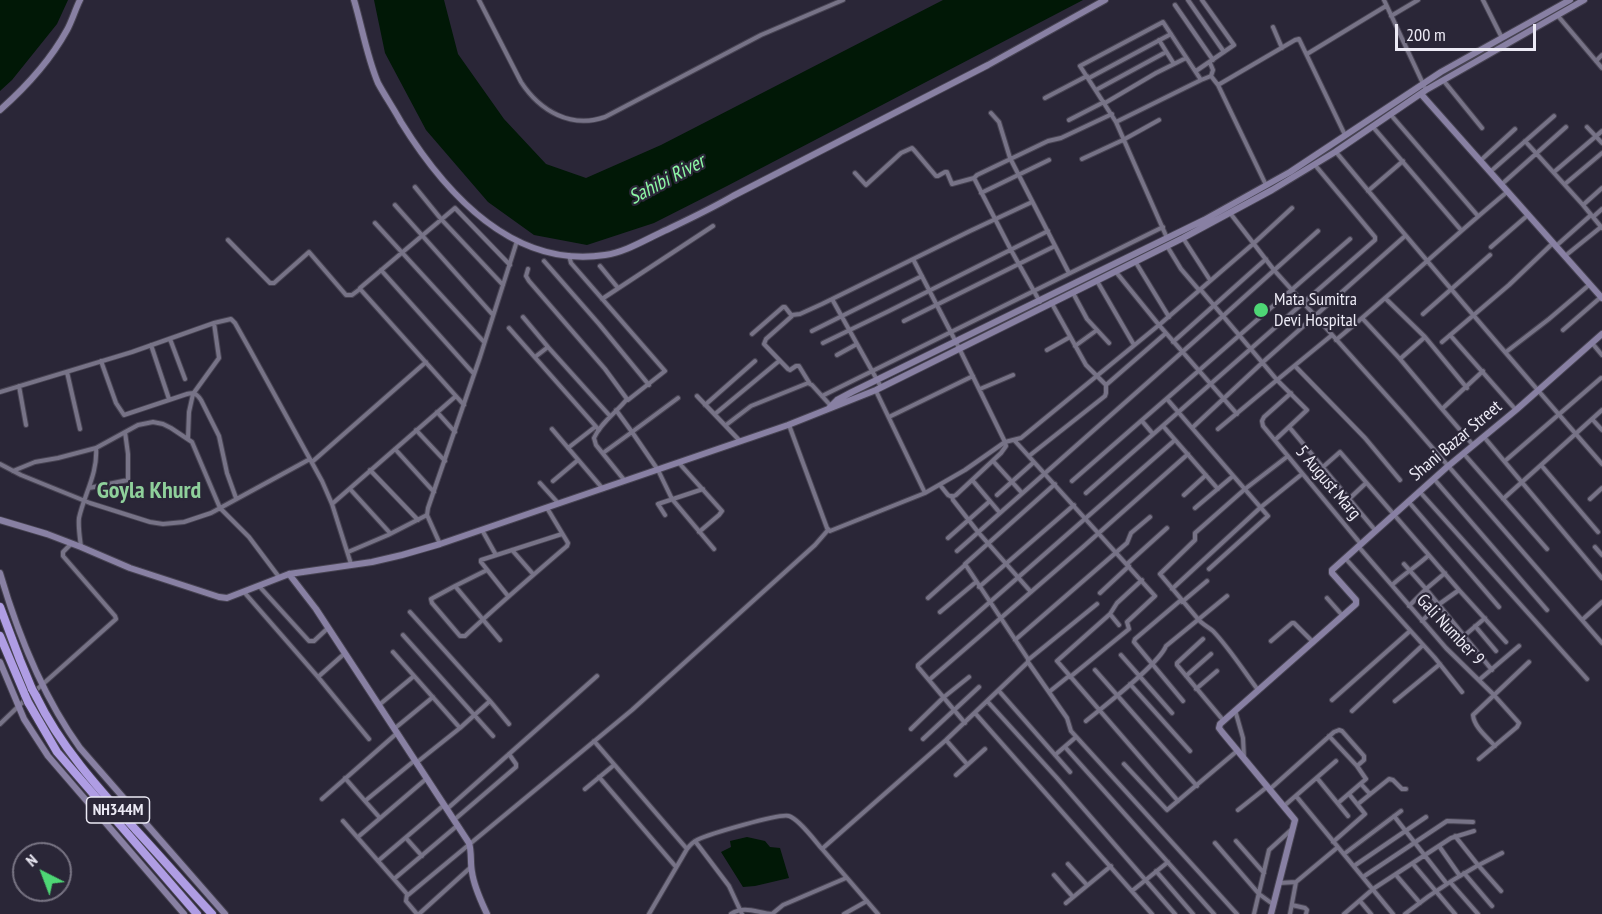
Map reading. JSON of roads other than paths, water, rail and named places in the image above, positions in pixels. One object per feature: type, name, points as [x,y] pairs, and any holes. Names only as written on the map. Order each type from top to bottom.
[{"type":"highway","name":"NH344M","points":[[0,607],[42,709],[68,750],[100,791],[212,914]]},
{"type":"highway","name":"NH344M","points":[[0,636],[26,699],[57,752],[197,914]]},
{"type":"street","points":[[0,110],[33,79],[54,51],[67,31],[80,0]]},
{"type":"street","points":[[354,0],[371,64],[379,84],[418,147],[444,180],[479,215],[499,231],[517,241],[543,250],[569,255],[593,256],[633,246],[683,223],[988,65],[1105,0]]},
{"type":"street","points":[[479,0],[521,82],[540,103],[558,115],[585,122],[605,117],[769,31],[843,0]]},
{"type":"street","points":[[1188,0],[1224,52]]},
{"type":"street","points":[[1196,71],[1234,45],[1202,0]]},
{"type":"street","points":[[1384,0],[1423,89],[1479,161],[1601,298],[1563,330]]},
{"type":"street","points":[[1391,16],[1418,0]]},
{"type":"street","points":[[1483,0],[1502,38]]},
{"type":"street","points":[[1040,304],[1051,302],[1183,238],[1345,136],[1423,89],[1443,81],[1556,12],[1570,0]]},
{"type":"street","points":[[830,407],[837,400],[876,380],[958,344],[1167,238],[1272,190],[1391,115],[1441,72],[1502,38],[1584,0]]},
{"type":"street","points":[[1116,122],[1211,76],[1213,70],[1211,61],[1175,5]]},
{"type":"street","points":[[1307,54],[1386,6]]},
{"type":"street","points":[[1556,12],[1602,68]]},
{"type":"street","points":[[1167,238],[1112,114],[1080,66],[1163,22],[1201,80]]},
{"type":"street","points":[[1273,27],[1282,48]]},
{"type":"street","points":[[1045,99],[1171,34]]},
{"type":"street","points":[[1218,85],[1299,39],[1345,136]]},
{"type":"street","points":[[1159,40],[1174,64]]},
{"type":"street","points":[[1096,90],[1166,52]]},
{"type":"street","points":[[1596,61],[1602,55]]},
{"type":"street","points":[[1069,120],[1186,58]]},
{"type":"street","points":[[1211,76],[1218,85],[1267,186]]},
{"type":"street","points":[[1443,81],[1482,128]]},
{"type":"street","points":[[991,113],[999,122],[1010,158],[1069,273]]},
{"type":"street","points":[[855,172],[866,185],[902,152],[912,148],[936,176],[947,172],[952,184],[975,178],[1010,158],[1048,141],[1065,137],[1112,114]]},
{"type":"street","points":[[1391,115],[1478,216]]},
{"type":"street","points":[[1490,173],[1554,116]]},
{"type":"street","points":[[1082,159],[1124,140],[1159,120]]},
{"type":"street","points":[[1373,127],[1461,230]]},
{"type":"street","points":[[1501,185],[1566,127]]},
{"type":"street","points":[[1587,128],[1602,143]]},
{"type":"street","points":[[1479,161],[1515,129]]},
{"type":"street","points":[[1554,172],[1602,131]]},
{"type":"street","points":[[1525,141],[1565,184],[1601,228],[1564,257]]},
{"type":"street","points":[[1335,152],[1602,464]]},
{"type":"street","points":[[1565,184],[1602,153]]},
{"type":"street","points":[[981,193],[1048,160]]},
{"type":"street","points":[[1368,191],[1402,161]]},
{"type":"street","points":[[1086,493],[1375,238],[1314,164]]},
{"type":"street","points":[[975,178],[975,183],[1040,304]]},
{"type":"street","points":[[414,187],[504,286]]},
{"type":"street","points":[[1583,205],[1602,188]]},
{"type":"street","points":[[1336,340],[1507,192]]},
{"type":"street","points":[[830,407],[810,384],[799,366],[788,370],[765,346],[765,341],[792,315],[800,314],[832,299],[1032,202]]},
{"type":"street","points":[[395,205],[494,315]]},
{"type":"street","points":[[228,240],[270,283],[274,283],[309,252],[346,295],[352,295],[454,208],[457,208],[510,265]]},
{"type":"street","points":[[471,867],[418,914],[406,901],[408,895],[469,843],[632,710],[828,530],[925,493],[979,462],[1005,442],[1026,434],[1159,325],[1292,208]]},
{"type":"street","points":[[1442,342],[1554,245],[1602,209]]},
{"type":"street","points":[[1228,210],[1274,270],[1404,415],[1602,643]]},
{"type":"street","points":[[1491,247],[1527,215]]},
{"type":"street","points":[[375,223],[485,343]]},
{"type":"street","points":[[602,299],[713,226]]},
{"type":"street","points":[[822,396],[1163,227]]},
{"type":"street","points":[[823,343],[1048,231]]},
{"type":"street","points":[[957,550],[1318,231]]},
{"type":"street","points":[[1192,428],[1405,236]]},
{"type":"street","points":[[1183,238],[1210,280]]},
{"type":"street","points":[[1072,481],[1350,239]]},
{"type":"street","points":[[440,544],[427,515],[428,508],[475,374],[517,241]]},
{"type":"street","points":[[903,321],[1055,246]]},
{"type":"street","points":[[1167,246],[1181,269],[1199,290],[1278,380],[1308,410],[1275,440]]},
{"type":"street","points":[[568,448],[597,429],[616,410],[665,370],[571,262],[569,255]]},
{"type":"street","points":[[1423,314],[1490,255]]},
{"type":"street","points":[[913,259],[958,344],[1005,442],[1003,451],[973,481],[952,496]]},
{"type":"street","points":[[1173,342],[1266,259]]},
{"type":"street","points":[[544,261],[649,384]]},
{"type":"street","points":[[1135,261],[1168,317]]},
{"type":"street","points":[[600,266],[618,288]]},
{"type":"street","points":[[528,269],[526,276],[529,281],[605,369],[628,400]]},
{"type":"street","points":[[380,270],[475,374]]},
{"type":"street","points":[[1115,271],[1236,414]]},
{"type":"street","points":[[812,331],[922,276]]},
{"type":"street","points":[[1096,280],[1134,345]]},
{"type":"street","points":[[1506,352],[1589,285]]},
{"type":"street","points":[[360,289],[464,405]]},
{"type":"street","points":[[1072,292],[1084,315],[1109,343]]},
{"type":"street","points":[[1385,298],[1425,337],[1467,388]]},
{"type":"street","points":[[832,299],[876,380],[889,417],[925,493]]},
{"type":"street","points":[[1029,456],[1106,393],[1106,385],[1086,365],[1051,302]]},
{"type":"street","points":[[752,334],[784,306],[792,315]]},
{"type":"street","points":[[523,317],[610,416]]},
{"type":"street","points":[[1362,318],[1473,445]]},
{"type":"street","points":[[0,392],[230,319],[235,323],[311,460],[332,504],[351,564]]},
{"type":"street","points":[[188,439],[189,412],[194,393],[219,358],[214,323]]},
{"type":"street","points":[[509,328],[597,429]]},
{"type":"street","points":[[1075,346],[1097,330]]},
{"type":"street","points":[[1106,385],[1166,333]]},
{"type":"street","points":[[1218,429],[1332,334]]},
{"type":"street","name":"Shani Bazar Street","points":[[1343,616],[1357,602],[1332,573],[1332,570],[1447,466],[1516,410],[1602,334]]},
{"type":"street","points":[[1450,335],[1516,410]]},
{"type":"street","points":[[1047,350],[1070,337]]},
{"type":"street","points":[[1400,359],[1425,337]]},
{"type":"street","points":[[170,339],[185,379]]},
{"type":"street","points":[[1592,343],[1602,355]]},
{"type":"street","points":[[837,355],[857,344]]},
{"type":"street","points":[[0,520],[72,543],[130,568],[219,597],[230,598],[289,574],[372,562],[440,544],[680,463],[788,425],[878,388],[958,344]]},
{"type":"street","points":[[151,345],[169,399]]},
{"type":"street","points":[[535,357],[548,347]]},
{"type":"street","points":[[101,360],[116,403],[124,415],[194,393]]},
{"type":"street","points":[[715,414],[779,360]]},
{"type":"street","points":[[705,405],[755,361]]},
{"type":"street","points":[[0,464],[85,501],[150,522],[163,524],[184,522],[211,513],[311,460],[426,362]]},
{"type":"street","points":[[1295,366],[1365,438],[1400,480]]},
{"type":"street","points":[[1442,410],[1483,371]]},
{"type":"street","points":[[67,372],[80,429]]},
{"type":"street","points":[[980,389],[1013,375]]},
{"type":"street","points":[[889,417],[973,376]]},
{"type":"street","points":[[1505,461],[1601,378]]},
{"type":"street","points":[[726,426],[752,406],[810,384]]},
{"type":"street","points":[[20,386],[26,425]]},
{"type":"street","points":[[194,393],[201,400],[219,436],[227,472],[236,498]]},
{"type":"street","name":"5 August Marg","points":[[1291,393],[1264,417],[1263,426],[1359,544]]},
{"type":"street","points":[[332,504],[456,396]]},
{"type":"street","points":[[697,396],[741,441]]},
{"type":"street","points":[[603,453],[678,398]]},
{"type":"street","points":[[1167,399],[1268,515],[1209,569]]},
{"type":"street","points":[[616,410],[658,470],[672,499],[714,549]]},
{"type":"street","points":[[1503,499],[1602,410]]},
{"type":"street","points":[[437,412],[455,433]]},
{"type":"street","points":[[1592,419],[1602,430]]},
{"type":"street","points":[[1142,421],[1153,434]]},
{"type":"street","points":[[14,471],[35,462],[58,459],[96,448],[138,425],[149,422],[171,428],[188,439],[196,451],[220,508],[253,542],[279,577]]},
{"type":"street","points":[[788,425],[828,530]]},
{"type":"street","points":[[1163,426],[1218,489]]},
{"type":"street","points":[[1290,428],[1375,530]]},
{"type":"street","points":[[552,429],[604,489]]},
{"type":"street","points":[[597,429],[594,439],[625,482]]},
{"type":"street","points":[[417,430],[446,461]]},
{"type":"street","points":[[89,488],[128,480],[125,432]]},
{"type":"street","points":[[1484,437],[1602,578]]},
{"type":"street","points":[[1014,440],[1155,595],[1127,622],[1129,629],[1049,692]]},
{"type":"street","points":[[965,723],[918,665],[1175,440]]},
{"type":"street","points":[[81,547],[79,521],[96,461],[96,448]]},
{"type":"street","points":[[395,448],[434,493]]},
{"type":"street","points":[[1323,467],[1341,452],[1506,642]]},
{"type":"street","points":[[1463,453],[1547,549]]},
{"type":"street","points":[[929,680],[1188,454]]},
{"type":"street","points":[[1258,690],[1234,656],[1211,629],[1198,619],[1160,576],[1160,573],[1196,540],[1195,533],[1245,489],[1288,456]]},
{"type":"street","points":[[553,481],[578,460]]},
{"type":"street","points":[[993,461],[1022,493]]},
{"type":"street","points":[[997,495],[1034,462]]},
{"type":"street","points":[[680,463],[722,511],[699,532]]},
{"type":"street","points":[[1541,465],[1598,532]]},
{"type":"street","points":[[370,470],[418,520]]},
{"type":"street","points":[[1172,589],[1261,507],[1302,474]]},
{"type":"street","points":[[1184,495],[1206,475]]},
{"type":"street","points":[[1195,508],[1233,476]]},
{"type":"street","points":[[1433,479],[1546,610]]},
{"type":"street","points":[[973,481],[1000,513]]},
{"type":"street","points":[[540,483],[560,504]]},
{"type":"street","points":[[1349,499],[1366,483]]},
{"type":"street","points":[[928,598],[1055,484]]},
{"type":"street","points":[[940,485],[948,495],[952,496],[978,532],[1031,592]]},
{"type":"street","points":[[1590,499],[1602,488]]},
{"type":"street","points":[[350,489],[390,533]]},
{"type":"street","points":[[665,515],[657,504],[703,489]]},
{"type":"street","points":[[1419,491],[1587,680]]},
{"type":"street","points":[[948,538],[990,501]]},
{"type":"street","points":[[1408,501],[1499,607]]},
{"type":"street","points":[[979,587],[1074,505]]},
{"type":"street","points":[[486,570],[432,597],[432,603],[462,636],[465,636],[567,546],[547,508]]},
{"type":"street","points":[[348,552],[427,515]]},
{"type":"street","points":[[1015,640],[1116,552],[1128,541],[1133,531],[1150,517]]},
{"type":"street","points":[[1100,593],[1167,528]]},
{"type":"street","points":[[482,530],[496,555]]},
{"type":"street","points":[[508,596],[480,561],[562,534]]},
{"type":"street","points":[[0,724],[18,705],[116,619],[63,556],[63,552],[72,543]]},
{"type":"street","name":"Gali Number 9","points":[[1359,544],[1446,648],[1519,723],[1495,746]]},
{"type":"street","points":[[1595,547],[1602,555]]},
{"type":"street","points":[[512,550],[534,574]]},
{"type":"street","points":[[1392,585],[1429,555]]},
{"type":"street","points":[[1345,557],[1462,692]]},
{"type":"street","points":[[1404,564],[1492,670]]},
{"type":"street","points":[[965,565],[1067,718],[1070,729],[1076,737],[1237,914]]},
{"type":"street","points":[[0,573],[24,643],[61,722],[80,748],[225,914]]},
{"type":"street","points":[[1409,606],[1444,573]]},
{"type":"street","points":[[289,574],[316,609],[469,843],[471,867],[477,891],[487,914]]},
{"type":"street","points":[[1142,580],[1116,603],[1110,614],[1057,660],[1069,677],[1178,801]]},
{"type":"street","points":[[1183,701],[1134,640],[1207,581]]},
{"type":"street","points":[[940,612],[976,582]]},
{"type":"street","points":[[258,586],[309,641],[314,641],[328,628]]},
{"type":"street","points":[[455,586],[500,640]]},
{"type":"street","points":[[1422,621],[1438,605],[1459,590]]},
{"type":"street","points":[[244,592],[369,739]]},
{"type":"street","points":[[1086,721],[1152,664],[1163,653],[1166,646],[1227,596]]},
{"type":"street","points":[[1271,914],[1295,820],[1219,728],[1223,720],[1343,616],[1327,598]]},
{"type":"street","points":[[1582,620],[1602,602]]},
{"type":"street","points":[[822,849],[965,723],[1028,661],[1097,604]]},
{"type":"street","points":[[410,612],[509,724]]},
{"type":"street","points":[[1110,614],[1119,625]]},
{"type":"street","points":[[1464,636],[1485,618]]},
{"type":"street","points":[[1271,641],[1294,623],[1313,642]]},
{"type":"street","points":[[1475,626],[1496,651]]},
{"type":"street","points":[[1332,700],[1410,631]]},
{"type":"street","points":[[403,635],[493,736]]},
{"type":"street","points":[[1203,639],[1176,664],[1223,720]]},
{"type":"street","points":[[1352,711],[1423,645]]},
{"type":"street","points":[[1479,680],[1520,646]]},
{"type":"street","points":[[393,652],[460,728]]},
{"type":"street","points":[[318,677],[344,654]]},
{"type":"street","points":[[1185,676],[1211,654]]},
{"type":"street","points":[[1121,655],[1172,713]]},
{"type":"street","points":[[0,662],[24,719],[48,756],[184,914]]},
{"type":"street","points":[[1479,759],[1495,746],[1472,717],[1493,694],[1529,662]]},
{"type":"street","points":[[1395,701],[1440,664]]},
{"type":"street","points":[[1095,670],[1197,786]]},
{"type":"street","points":[[1196,689],[1217,671]]},
{"type":"street","points":[[379,705],[414,676]]},
{"type":"street","points":[[378,861],[509,754],[597,676]]},
{"type":"street","points":[[911,729],[969,677]]},
{"type":"street","points":[[1130,684],[1190,752]]},
{"type":"street","points":[[923,739],[979,687]]},
{"type":"street","points":[[999,691],[1070,772]]},
{"type":"street","points":[[322,799],[433,697]]},
{"type":"street","points":[[365,801],[460,728],[490,701]]},
{"type":"street","points":[[988,702],[1175,914]]},
{"type":"street","points":[[1235,710],[1242,734],[1244,759]]},
{"type":"street","points":[[975,713],[1152,914]]},
{"type":"street","points":[[1238,810],[1337,730],[1342,731],[1364,756],[1364,760],[1357,766]]},
{"type":"street","points":[[1329,736],[1366,776],[1361,784],[1338,803]]},
{"type":"street","points":[[1055,755],[1076,737]]},
{"type":"street","points":[[946,740],[968,764]]},
{"type":"street","points":[[594,741],[687,849]]},
{"type":"street","points":[[1065,747],[1214,914]]},
{"type":"street","points":[[956,775],[985,749]]},
{"type":"street","points":[[1124,764],[1166,809],[1169,809],[1237,750]]},
{"type":"street","points":[[394,879],[422,856],[516,767],[509,754]]},
{"type":"street","points":[[1284,806],[1336,761]]},
{"type":"street","points":[[585,789],[614,765]]},
{"type":"street","points":[[599,777],[676,867]]},
{"type":"street","points":[[345,778],[380,818]]},
{"type":"street","points":[[1317,778],[1348,816]]},
{"type":"street","points":[[358,837],[426,779]]},
{"type":"street","points":[[1358,804],[1391,779],[1402,789],[1406,789]]},
{"type":"street","points":[[1361,784],[1370,794]]},
{"type":"street","points":[[1333,842],[1365,812],[1349,794]]},
{"type":"street","points":[[1296,796],[1393,914]]},
{"type":"street","points":[[1343,854],[1401,811]]},
{"type":"street","points":[[649,914],[687,849],[695,841],[740,826],[785,815],[797,821],[878,914]]},
{"type":"street","points":[[1394,816],[1425,855],[1478,914]]},
{"type":"street","points":[[1354,866],[1426,817]]},
{"type":"street","points":[[343,821],[408,895]]},
{"type":"street","points":[[1363,877],[1447,821],[1473,822]]},
{"type":"street","points":[[1254,914],[1269,850],[1293,828]]},
{"type":"street","points":[[1347,913],[1373,890],[1425,855],[1455,836],[1474,831]]},
{"type":"street","points":[[1455,836],[1501,891]]},
{"type":"street","points":[[406,838],[422,856]]},
{"type":"street","points":[[695,841],[729,886],[741,912]]},
{"type":"street","points":[[1236,841],[1265,873]]},
{"type":"street","points":[[1215,843],[1259,894],[1274,905]]},
{"type":"street","points":[[1439,846],[1492,906]]},
{"type":"street","points":[[1280,883],[1296,882],[1338,847]]},
{"type":"street","points":[[1405,914],[1462,874],[1502,853]]},
{"type":"street","points":[[1132,891],[1168,862]]},
{"type":"street","points":[[1068,864],[1087,885]]},
{"type":"street","points":[[1413,864],[1455,914]]},
{"type":"street","points":[[1066,903],[1111,866]]},
{"type":"street","points":[[1156,872],[1193,914]]},
{"type":"street","points":[[1054,875],[1073,897]]},
{"type":"street","points":[[1396,875],[1420,903]]},
{"type":"street","points":[[731,914],[741,912],[772,914],[781,907],[846,878]]},
{"type":"street","points":[[1290,914],[1296,882]]},
{"type":"street","points":[[1360,901],[1371,914]]},
{"type":"street","points":[[844,914],[867,902]]},
{"type":"street","points":[[1292,904],[1305,908],[1306,914]]},
{"type":"street","points":[[781,907],[783,914]]},
{"type":"water","points":[[0,0],[68,0],[57,24],[12,80],[0,91]]},
{"type":"water","name":"Sahibi River","points":[[374,0],[444,0],[458,54],[504,119],[546,164],[586,178],[661,145],[943,0],[1083,0],[654,223],[587,245],[534,235],[488,202],[426,130],[385,53]]},
{"type":"water","points":[[747,837],[765,841],[770,847],[780,848],[789,878],[743,887],[721,852],[731,847],[730,841]]},
{"type":"place","name":"Mata Sumitra Devi Hospital","points":[[1261,310]]},
{"type":"district","name":"Goyla Khurd","points":[[149,491]]}]
